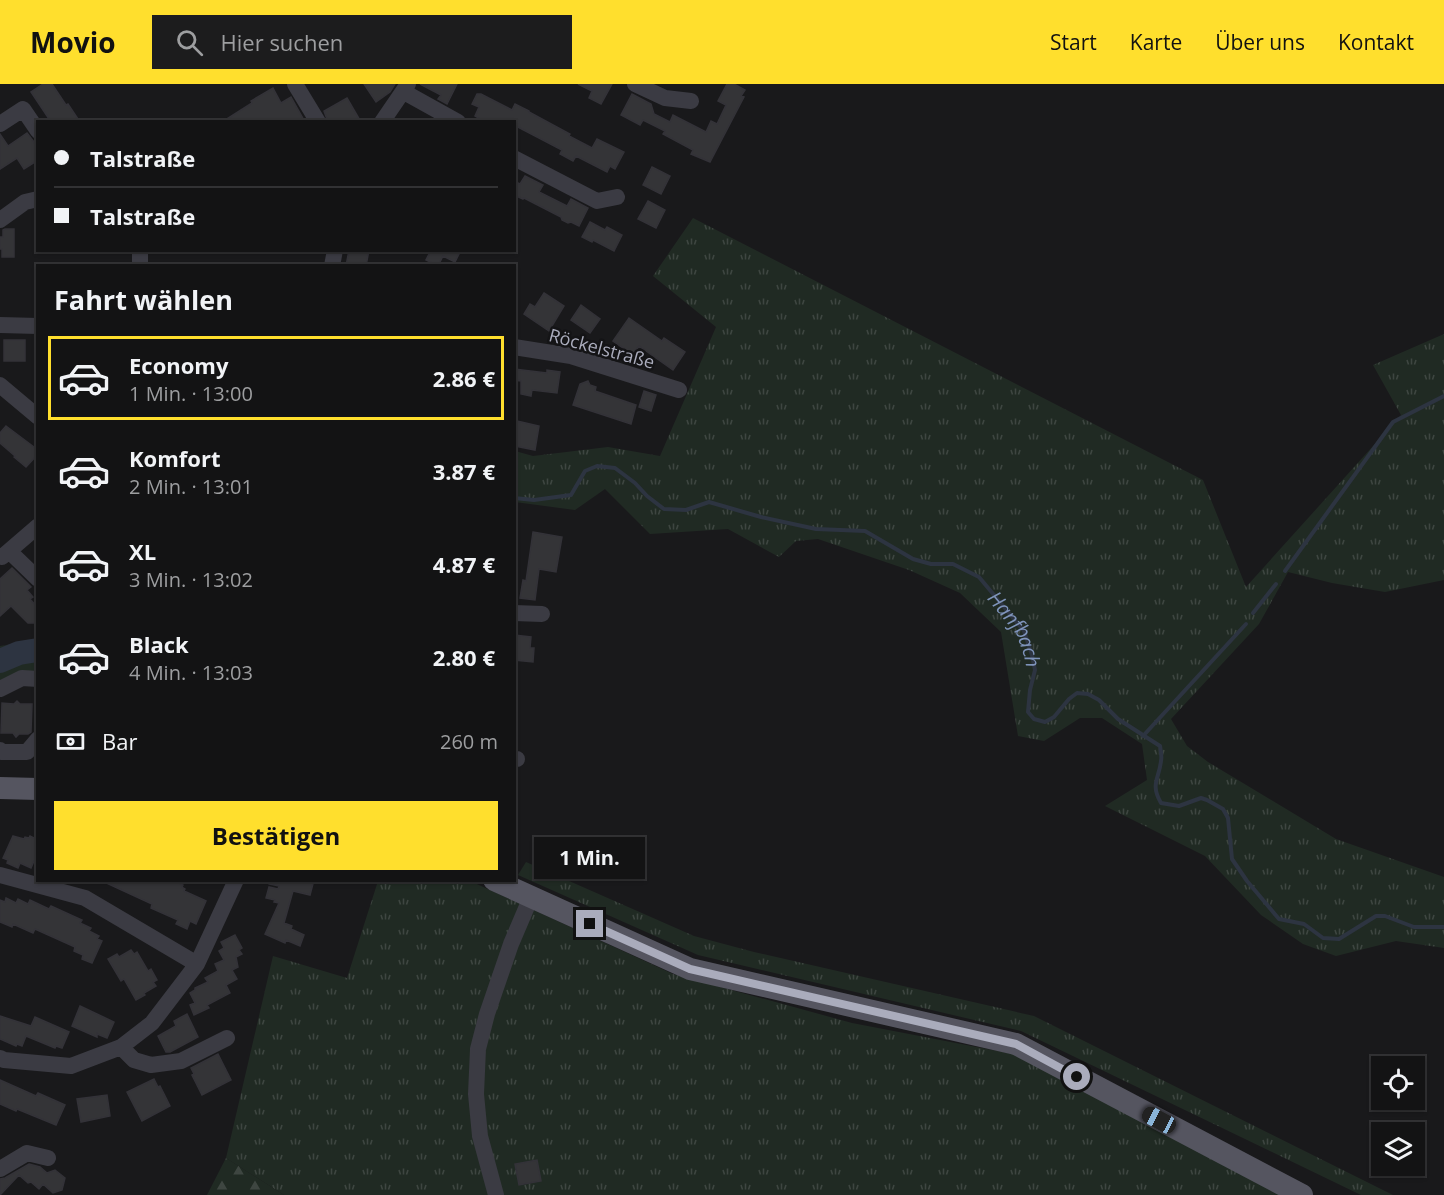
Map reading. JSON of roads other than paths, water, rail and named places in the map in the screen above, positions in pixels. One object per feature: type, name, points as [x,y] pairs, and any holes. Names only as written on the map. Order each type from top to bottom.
[{"type":"main road","points":[[0,788],[36,789]]},
{"type":"main road","points":[[498,882],[690,969],[1016,1044],[1302,1195]]},
{"type":"street","points":[[295,84],[317,120]]},
{"type":"street","points":[[635,84],[665,98],[691,101]]},
{"type":"street","points":[[383,120],[406,88],[455,120]]},
{"type":"street","points":[[0,124],[22,109],[36,128]]},
{"type":"street","points":[[516,159],[597,201],[617,197]]},
{"type":"street","points":[[0,220],[25,202],[36,199]]},
{"type":"street","points":[[0,325],[36,326]]},
{"type":"street","name":"Röckelstraße","points":[[516,347],[571,356],[680,390]]},
{"type":"street","points":[[0,386],[36,415]]},
{"type":"street","points":[[36,528],[3,556],[36,578]]},
{"type":"street","points":[[516,613],[542,614]]},
{"type":"street","points":[[0,689],[22,678],[36,680]]},
{"type":"street","points":[[0,750],[2,752],[27,752],[36,741]]},
{"type":"street","points":[[0,875],[85,898],[197,964]]},
{"type":"street","points":[[0,1058],[71,1066],[121,1047],[152,1023],[197,964],[235,882]]},
{"type":"street","points":[[496,1195],[480,1136],[476,1094],[478,1049],[510,944],[531,897]]},
{"type":"street","points":[[121,1047],[134,1060],[151,1065],[181,1061],[227,1038]]},
{"type":"street","points":[[0,1169],[27,1153],[48,1158]]},
{"type":"waterway","points":[[1285,571],[1393,422],[1444,396]]},
{"type":"waterway","name":"Hanfbach","points":[[516,498],[534,500],[571,495],[585,471],[597,466],[615,468],[664,509],[686,510],[709,502],[761,517],[816,529],[865,531],[913,559],[931,564],[953,564],[979,577],[1024,631],[1035,670],[1028,712],[1034,719],[1045,722],[1054,717],[1077,693],[1088,694],[1099,700],[1118,719],[1160,746],[1161,759],[1156,791],[1161,803],[1179,806],[1201,798],[1223,809],[1228,818],[1232,859],[1279,919],[1304,924],[1323,938],[1339,939],[1376,916],[1385,916],[1414,927],[1444,927]]},
{"type":"waterway","points":[[1253,613],[1276,584]]},
{"type":"waterway","points":[[1143,736],[1246,624]]},
{"type":"waterway","name":"Hanfbach","points":[[0,661],[19,653],[36,650]]}]
